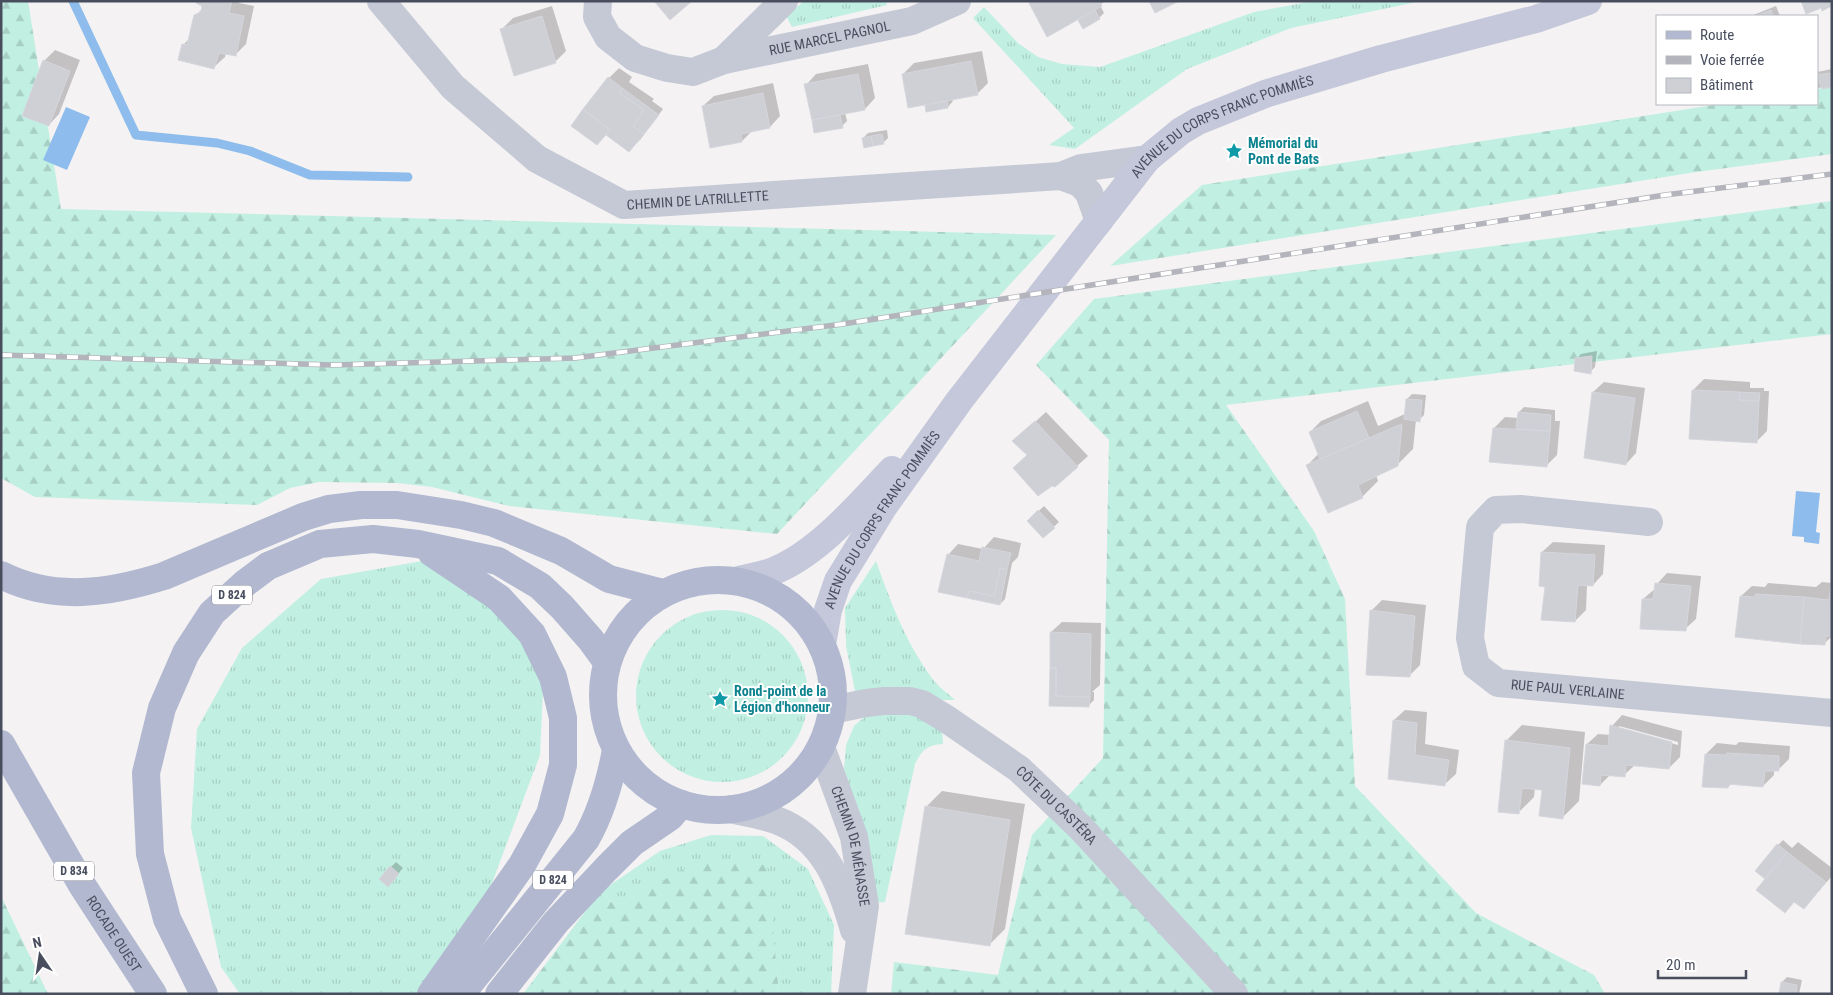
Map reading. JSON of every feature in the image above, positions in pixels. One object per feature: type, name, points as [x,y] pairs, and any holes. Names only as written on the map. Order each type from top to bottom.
[{"type":"main road","name":"AVENUE DU CORPS FRANC POMMIÈS","points":[[822,645],[828,610],[838,581],[884,506],[959,401],[1147,159],[1180,131],[1198,121],[1265,94],[1381,59],[1536,19],[1588,1]]},
{"type":"main road","name":"AVENUE DU CORPS FRANC POMMIÈS","points":[[735,581],[775,571],[805,555],[866,497],[959,401]]},
{"type":"main road","points":[[1,575],[40,590],[70,594],[141,584],[303,517],[329,509],[362,505],[397,505],[461,515],[494,523],[561,551],[609,578],[663,593]]},
{"type":"main road","name":"D 824","points":[[204,994],[167,919],[150,854],[146,773],[162,708],[186,653],[212,613],[244,584],[268,566],[320,544],[373,539],[418,544],[498,561],[540,586],[562,607],[591,640],[607,662]]},
{"type":"main road","name":"D 824","points":[[418,544],[498,598],[532,634],[553,677],[563,718],[563,765],[550,814],[522,865],[431,994]]},
{"type":"main road","points":[[698,581],[735,581],[770,592],[801,614],[822,645],[832,677],[832,710],[821,747],[798,777],[768,799],[731,809],[706,810],[681,804],[655,792],[633,773],[616,750],[606,722],[602,692],[607,662],[620,635],[638,612],[663,593],[698,581]]},
{"type":"main road","name":"ROCADE OUEST","points":[[1,744],[82,884],[153,994]]},
{"type":"main road","name":"D 824","points":[[461,994],[586,839],[600,811],[610,781],[616,750]]},
{"type":"main road","name":"D 824","points":[[499,994],[556,922],[606,869],[632,843],[670,817],[681,804]]},
{"type":"street","name":"CHEMIN DE LATRILLETTE","points":[[381,1],[453,87],[537,159],[624,206],[1061,176],[1081,168],[1147,159]]},
{"type":"street","name":"RUE MARCEL PAGNOL","points":[[598,1],[597,17],[608,37],[635,58],[667,68],[692,72],[724,60],[907,11],[957,1]]},
{"type":"street","name":"RUE MARCEL PAGNOL","points":[[724,60],[784,1]]},
{"type":"street","name":"CHEMIN DE LATRILLETTE","points":[[1061,176],[1080,183],[1089,193],[1099,221]]},
{"type":"street","name":"RUE PAUL VERLAINE","points":[[1649,522],[1521,509],[1496,510],[1480,527],[1470,638],[1476,666],[1498,683],[1832,713]]},
{"type":"street","name":"CÔTE DU CASTÉRA","points":[[832,710],[866,702],[910,700],[922,704],[948,720],[1011,764],[1080,827],[1234,994]]},
{"type":"street","name":"CHEMIN DE MÉNASSE","points":[[821,747],[854,837],[865,906],[852,994]]},
{"type":"street","name":"CHEMIN DE MÉNASSE","points":[[731,809],[776,820],[799,832],[816,848],[830,865],[844,895],[859,948]]},
{"type":"green space","points":[[1,1],[28,1],[61,209],[1056,235],[777,534],[509,506],[432,487],[397,483],[319,482],[290,488],[257,505],[35,497],[1,478]]},
{"type":"green space","points":[[804,1],[886,1],[887,5],[792,27],[786,16]]},
{"type":"green space","points":[[1314,1],[1422,1],[1291,28],[1187,69],[1075,149],[1049,145],[1074,128],[973,18],[984,7],[1018,43],[1038,57],[1062,64],[1100,67],[1254,12]]},
{"type":"green space","points":[[1832,86],[1832,154],[1696,172],[1110,266],[1202,185],[1714,105],[1818,105],[1818,89]]},
{"type":"green space","points":[[1832,201],[1832,334],[1226,405],[1314,531],[1345,599],[1355,786],[1476,913],[1594,975],[1605,994],[891,994],[894,962],[998,975],[1032,835],[1103,758],[1109,440],[1036,365],[1094,299]]},
{"type":"green space","points":[[422,561],[505,596],[543,689],[540,755],[489,891],[420,994],[240,994],[221,967],[191,828],[197,729],[242,648],[321,579]]},
{"type":"green space","points":[[876,561],[894,608],[916,654],[935,682],[955,700],[939,700],[904,690],[855,691],[846,646],[845,608]]},
{"type":"green space","points":[[730,610],[747,613],[763,620],[777,629],[789,641],[805,671],[808,696],[807,713],[802,729],[789,751],[777,763],[747,779],[714,782],[697,779],[681,772],[667,763],[655,751],[639,721],[636,688],[639,671],[646,655],[655,641],[667,629],[697,613]]},
{"type":"green space","points":[[874,709],[901,709],[942,728],[943,744],[926,749],[915,764],[885,902],[872,903],[858,813],[844,768],[846,745],[854,726]]},
{"type":"green space","points":[[711,835],[763,836],[808,869],[834,925],[831,994],[779,994],[766,865],[697,863],[616,906],[600,892],[660,851]]},
{"type":"green space","points":[[697,862],[767,865],[779,994],[523,994],[600,892],[616,906]]},
{"type":"green space","points":[[1,896],[48,994],[1,994]]},
{"type":"water","points":[[66,107],[90,117],[67,170],[43,160]]},
{"type":"water","points":[[1796,491],[1820,493],[1816,532],[1820,533],[1819,544],[1804,542],[1804,537],[1792,536]]},
{"type":"building","points":[[197,1],[232,1],[229,13],[244,16],[236,56],[219,53],[214,69],[178,60],[182,44],[187,45],[194,15],[201,12],[202,6],[196,3]]},
{"type":"building","points":[[654,1],[692,1],[670,20]]},
{"type":"building","points":[[1032,1],[1099,1],[1102,6],[1047,37],[1029,3]]},
{"type":"building","points":[[1149,1],[1179,1],[1155,13]]},
{"type":"building","points":[[1801,1],[1832,1],[1832,6],[1822,11],[1821,8],[1806,14]]},
{"type":"building","points":[[1095,10],[1100,19],[1083,29],[1078,20]]},
{"type":"building","points":[[1771,10],[1773,15],[1758,15]]},
{"type":"building","points":[[542,16],[556,63],[514,76],[500,29]]},
{"type":"building","points":[[43,60],[70,71],[49,126],[22,116]]},
{"type":"building","points":[[971,61],[978,95],[908,108],[902,74]]},
{"type":"building","points":[[1832,73],[1832,87],[1822,89],[1818,75]]},
{"type":"building","points":[[858,74],[865,110],[812,120],[804,84]]},
{"type":"building","points":[[608,77],[622,88],[619,93],[644,110],[633,126],[644,134],[629,152],[606,135],[610,130],[583,109]]},
{"type":"building","points":[[622,88],[659,115],[644,134],[633,126],[644,110],[619,93]]},
{"type":"building","points":[[763,93],[770,128],[741,134],[742,142],[710,148],[702,106]]},
{"type":"building","points":[[947,101],[948,108],[926,112],[925,105]]},
{"type":"building","points":[[583,109],[610,130],[597,145],[571,126]]},
{"type":"building","points":[[840,115],[843,128],[814,133],[812,120]]},
{"type":"building","points":[[882,134],[884,144],[873,146],[871,136]]},
{"type":"building","points":[[871,136],[873,146],[864,148],[862,138]]},
{"type":"building","points":[[1592,356],[1591,374],[1574,371],[1575,358]]},
{"type":"building","points":[[1692,390],[1739,392],[1740,400],[1759,401],[1757,443],[1689,439]]},
{"type":"building","points":[[1592,392],[1635,398],[1626,465],[1584,458]]},
{"type":"building","points":[[1739,392],[1760,393],[1759,401],[1740,400]]},
{"type":"building","points":[[1406,399],[1422,400],[1420,422],[1404,419]]},
{"type":"building","points":[[1357,411],[1369,438],[1320,459],[1309,432]]},
{"type":"building","points":[[1518,412],[1551,415],[1550,431],[1516,429]]},
{"type":"building","points":[[1035,421],[1078,467],[1055,487],[1052,486],[1038,496],[1013,468],[1027,455],[1012,441]]},
{"type":"building","points":[[1402,425],[1398,466],[1358,485],[1363,498],[1328,513],[1306,465]]},
{"type":"building","points":[[1493,428],[1550,431],[1547,467],[1489,462]]},
{"type":"building","points":[[1038,510],[1055,528],[1043,538],[1027,521]]},
{"type":"building","points":[[982,547],[1011,553],[1007,570],[1000,568],[994,596],[969,591],[967,598],[938,592],[947,554],[979,561]]},
{"type":"building","points":[[1541,552],[1595,555],[1593,586],[1578,585],[1575,622],[1541,620],[1545,587],[1539,586]]},
{"type":"building","points":[[1000,568],[1007,570],[1000,605],[967,598],[969,591],[994,596]]},
{"type":"building","points":[[1832,578],[1832,636],[1826,636],[1825,645],[1800,644],[1804,597],[1829,600]]},
{"type":"building","points":[[1655,583],[1691,586],[1686,631],[1640,629],[1642,599],[1653,599]]},
{"type":"building","points":[[1756,594],[1804,597],[1800,644],[1735,637],[1740,596],[1754,597]]},
{"type":"building","points":[[1370,610],[1415,616],[1410,677],[1366,675]]},
{"type":"building","points":[[1050,632],[1091,634],[1090,697],[1056,696],[1056,668],[1050,668]]},
{"type":"building","points":[[1050,668],[1056,668],[1056,696],[1090,697],[1089,707],[1049,706]]},
{"type":"building","points":[[1393,720],[1417,723],[1415,755],[1449,760],[1445,786],[1388,779]]},
{"type":"building","points":[[1610,725],[1672,742],[1669,769],[1626,765],[1625,777],[1601,775],[1600,786],[1582,784],[1586,744],[1608,746]]},
{"type":"building","points":[[1505,740],[1570,748],[1563,819],[1539,816],[1542,790],[1522,788],[1519,814],[1498,812]]},
{"type":"building","points":[[1727,753],[1779,756],[1779,771],[1765,771],[1763,787],[1728,784],[1728,788],[1702,787],[1705,754],[1726,755]]},
{"type":"building","points":[[925,806],[1010,820],[990,946],[905,934]]},
{"type":"building","points":[[1777,844],[1787,852],[1765,879],[1755,871]]},
{"type":"building","points":[[1787,852],[1826,882],[1804,909],[1794,902],[1785,913],[1756,890]]},
{"type":"building","points":[[390,866],[399,874],[388,887],[379,879]]},
{"type":"building","points":[[1781,982],[1797,985],[1796,994],[1779,994]]},
{"type":"waterway","points":[[73,1],[136,135],[217,143],[250,151],[310,175],[408,177]]},
{"type":"railway","points":[[1,355],[333,365],[575,358],[843,324],[1665,195],[1832,174]]},
{"type":"place","name":"Mémorial du Pont de Bats","points":[[1234,151]]},
{"type":"place","name":"Rond-point de la Légion d'honneur","points":[[720,699]]}]
